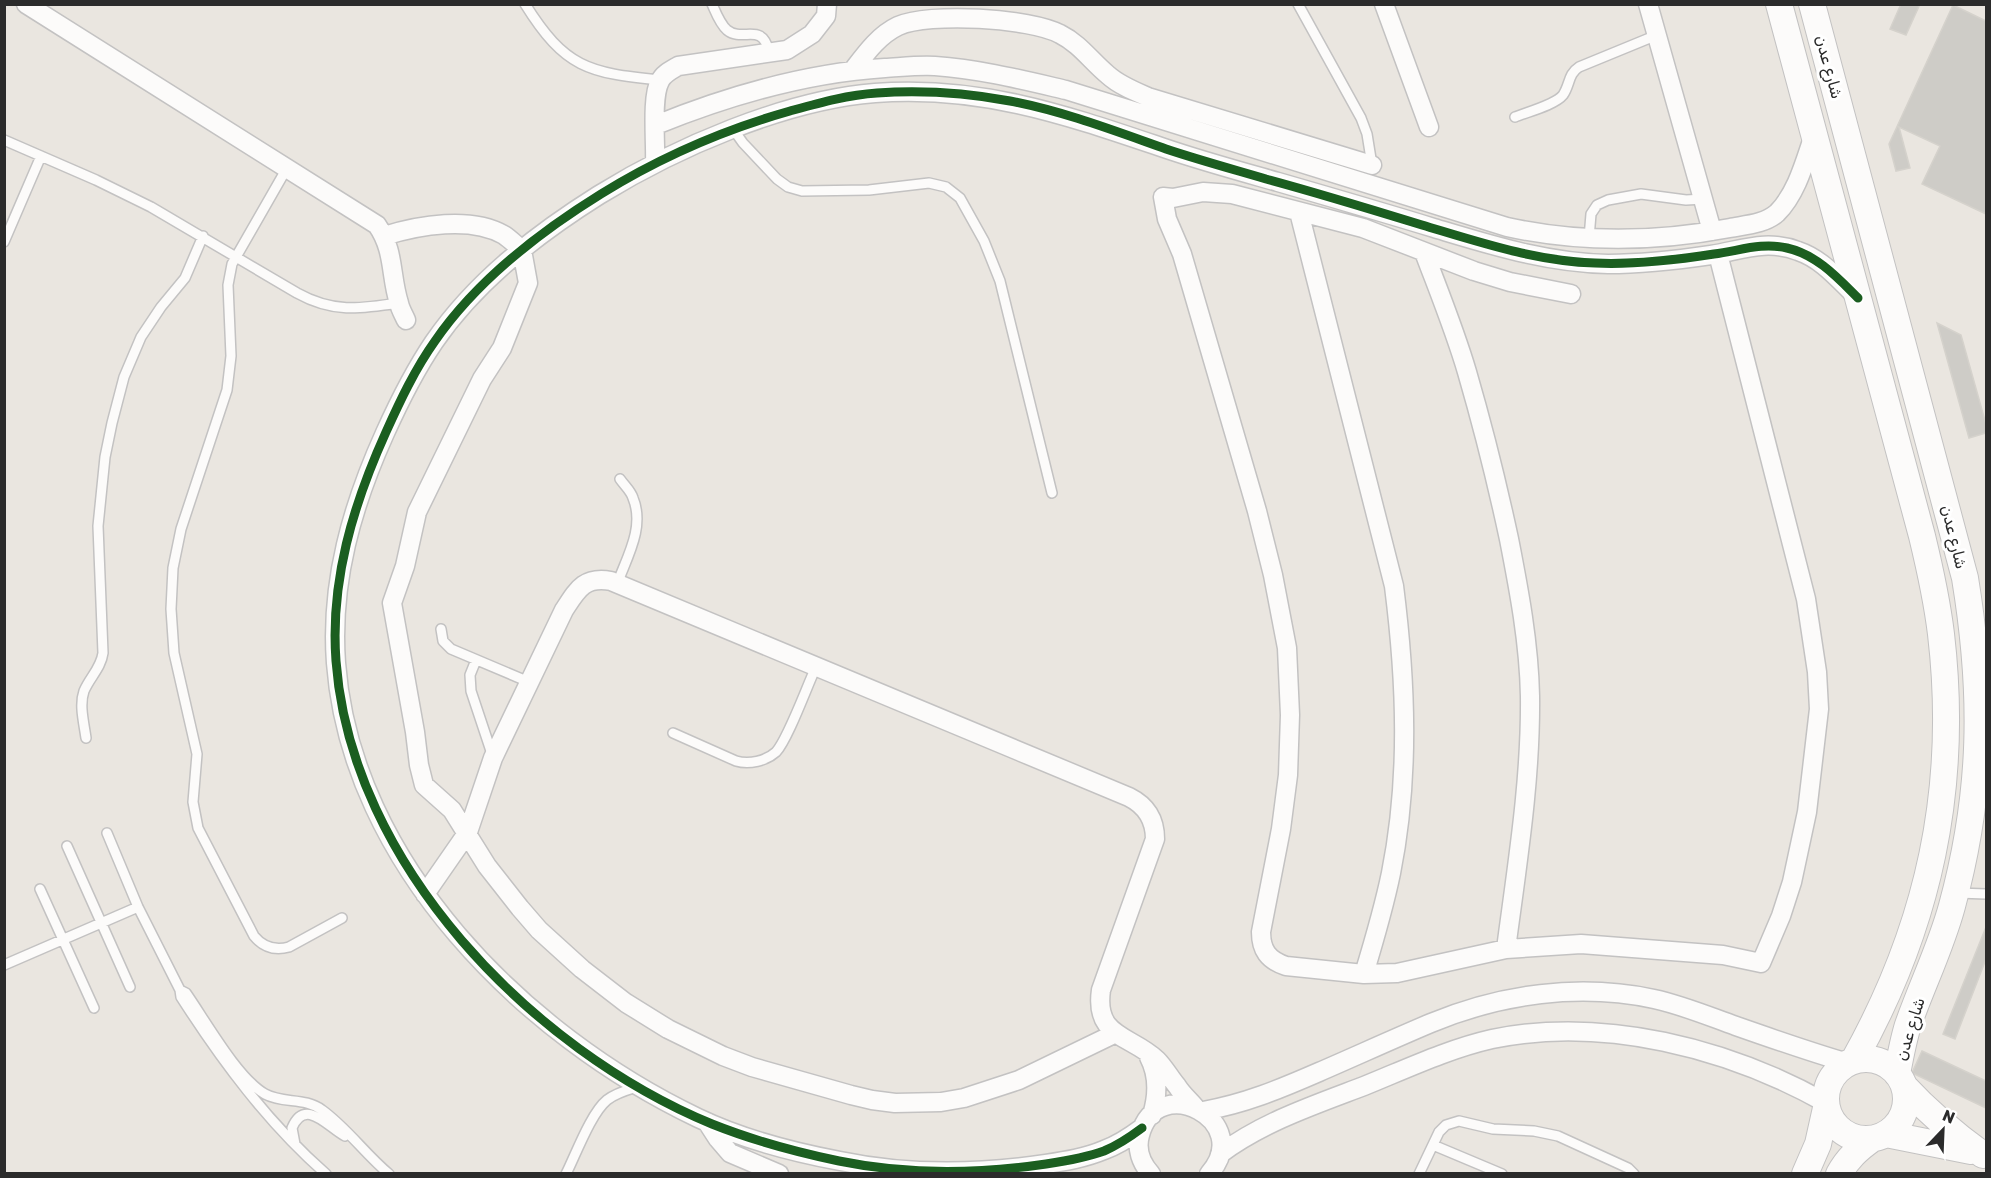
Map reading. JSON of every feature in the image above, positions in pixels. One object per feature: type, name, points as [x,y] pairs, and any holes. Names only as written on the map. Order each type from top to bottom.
[{"type":"street","points":[[26,4],[376,225],[389,248],[399,303],[406,320]]},
{"type":"street","points":[[655,163],[656,93],[660,80],[668,71],[678,66],[787,50],[812,34],[826,16],[827,4]]},
{"type":"street","points":[[1384,4],[1429,127]]},
{"type":"street","points":[[1648,4],[1712,231]]},
{"type":"street","name":"شارع عدن","points":[[1779,4],[1933,584],[1946,682],[1947,732],[1944,781],[1938,830],[1920,907],[1898,973],[1877,1018],[1851,1062]]},
{"type":"street","name":"شارع عدن","points":[[1812,4],[1965,578],[1974,633],[1978,688],[1978,744],[1974,799],[1965,854],[1955,893],[1934,960],[1908,1026],[1901,1080]]},
{"type":"street","points":[[854,70],[885,33],[909,21],[934,18],[1033,24],[1070,39],[1121,85],[1148,97],[1372,165]]},
{"type":"street","points":[[656,125],[693,110],[771,86],[854,70],[934,66],[1023,80],[1097,99],[1498,224],[1532,232],[1589,238],[1639,238],[1712,231],[1766,221],[1777,213],[1788,199],[1802,170],[1814,135]]},
{"type":"street","points":[[1851,1062],[1663,1002],[1626,994],[1568,992],[1511,999],[1458,1013],[1270,1093],[1225,1107],[1199,1109],[1179,1104],[1162,1108],[1123,1142],[1087,1156],[1009,1169],[958,1172],[907,1170],[806,1154],[707,1122],[639,1086],[588,1055],[525,1004],[467,945],[425,894],[389,834],[362,776],[349,738],[339,689],[336,659],[336,599],[345,542],[363,487],[394,414],[417,370],[450,321],[470,298],[522,250],[582,206],[655,163],[733,129],[829,100],[881,93],[970,95],[1035,106],[1225,168],[1326,195],[1509,251],[1565,261],[1628,263],[1718,254],[1754,245],[1777,246],[1796,250],[1814,258],[1829,269],[1858,298]]},
{"type":"street","points":[[1218,192],[1236,142]]},
{"type":"street","points":[[1571,294],[1474,271],[1363,228],[1218,192],[1203,192],[1173,198],[1163,197],[1167,219],[1179,244],[1257,511],[1273,575],[1287,648],[1290,715],[1288,775],[1281,829],[1261,932],[1261,944],[1266,954],[1275,962],[1286,966],[1364,974],[1397,973],[1506,949],[1581,944],[1723,955],[1761,963],[1781,916],[1801,848],[1819,710],[1817,672],[1804,590],[1718,254]]},
{"type":"street","points":[[1299,212],[1394,586],[1401,644],[1404,764],[1400,818],[1391,872],[1364,974]]},
{"type":"street","points":[[384,236],[406,229],[428,226],[474,225],[504,235],[522,250],[528,283],[502,348],[482,379],[417,512],[405,566],[392,603],[424,785],[452,810],[468,832],[487,866],[539,930],[582,969],[626,1003],[668,1029],[723,1056],[872,1100],[941,1102],[988,1091],[1019,1080],[1116,1034]]},
{"type":"street","points":[[1424,252],[1453,330],[1481,421],[1516,576],[1526,645],[1530,693],[1530,741],[1506,949]]},
{"type":"street","points":[[425,894],[468,832],[493,758],[564,610],[576,591],[588,582],[595,580],[616,584],[1129,797],[1143,806],[1152,821],[1155,839],[1101,990],[1101,1016],[1116,1034],[1158,1061],[1176,1086],[1218,1130],[1220,1154],[1209,1173]]},
{"type":"street","points":[[1220,1154],[1248,1134],[1279,1119],[1442,1054],[1491,1040],[1544,1032],[1571,1031],[1626,1035],[1690,1047],[1770,1076],[1826,1105]]},
{"type":"street","points":[[1145,1051],[1156,1074],[1155,1105],[1139,1149],[1141,1159],[1151,1173]]},
{"type":"street","points":[[1866,1059],[1877,1060],[1888,1066],[1928,1112],[1955,1135],[1985,1155],[1951,1146],[1879,1137],[1857,1138],[1843,1132],[1832,1122],[1826,1105],[1825,1093],[1830,1079],[1840,1067],[1851,1062],[1866,1059]]},
{"type":"street","points":[[1839,1173],[1858,1149],[1897,1125],[1906,1100],[1901,1080]]},
{"type":"street","points":[[1805,1173],[1818,1144],[1826,1105]]},
{"type":"street","points":[[707,1122],[730,1153],[779,1173]]},
{"type":"lane","points":[[525,4],[555,46],[580,64],[608,74],[660,80]]},
{"type":"lane","points":[[712,4],[729,32],[754,33],[765,40],[769,52]]},
{"type":"lane","points":[[1299,4],[1361,118],[1367,134],[1372,165]]},
{"type":"lane","points":[[1515,117],[1558,99],[1564,93],[1571,74],[1579,67],[1657,35]]},
{"type":"lane","points":[[733,129],[777,179],[788,187],[802,191],[869,190],[929,183],[946,187],[960,198],[984,241],[1000,281],[1052,493]]},
{"type":"lane","points":[[4,140],[151,207],[306,299],[327,306],[360,309],[399,303]]},
{"type":"lane","points":[[4,242],[41,156]]},
{"type":"lane","points":[[287,168],[235,256],[228,285],[231,356],[227,390],[175,552],[171,589],[174,653],[197,754],[194,816],[254,936],[266,946],[281,949],[342,918]]},
{"type":"lane","points":[[1589,238],[1591,214],[1597,205],[1608,200],[1641,194],[1686,200],[1704,199]]},
{"type":"lane","points":[[86,738],[83,694],[99,668],[103,653],[98,526],[105,457],[112,423],[124,377],[141,338],[161,307],[185,278],[203,236]]},
{"type":"lane","points":[[616,584],[634,541],[637,524],[633,497],[620,479]]},
{"type":"lane","points":[[441,629],[446,645],[529,682]]},
{"type":"lane","points":[[476,660],[470,675],[471,691],[493,758]]},
{"type":"lane","points":[[674,733],[736,761],[747,763],[765,759],[779,748],[816,667]]},
{"type":"lane","points":[[107,833],[138,907],[180,990],[180,996],[230,1068],[268,1115],[326,1173]]},
{"type":"lane","points":[[67,846],[130,987]]},
{"type":"lane","points":[[40,889],[94,1008]]},
{"type":"lane","points":[[1955,893],[1986,894]]},
{"type":"lane","points":[[4,966],[138,907]]},
{"type":"lane","points":[[180,990],[186,993],[252,1084],[274,1098],[313,1104],[329,1116],[389,1173]]},
{"type":"lane","points":[[566,1173],[603,1104],[617,1094],[639,1086]]},
{"type":"lane","points":[[295,1144],[292,1128],[299,1118],[306,1115],[318,1117],[337,1132],[353,1140]]},
{"type":"lane","points":[[1419,1173],[1442,1128],[1453,1122],[1466,1122],[1502,1130],[1534,1131],[1563,1138],[1628,1168],[1634,1173]]},
{"type":"lane","points":[[1432,1145],[1502,1173]]},
{"type":"building","points":[[1901,4],[1920,4],[1906,35],[1890,29]]},
{"type":"building","points":[[1953,5],[1986,21],[1986,214],[1922,184],[1940,146],[1899,127],[1910,168],[1896,171],[1889,144]]},
{"type":"building","points":[[1937,323],[1961,335],[1986,424],[1986,433],[1969,438]]},
{"type":"building","points":[[1986,927],[1986,959],[1955,1039],[1943,1034]]},
{"type":"building","points":[[1922,1051],[1986,1081],[1986,1108],[1912,1073]]},
{"type":"cycle path","points":[[1142,1128],[1124,1141],[1097,1153],[1053,1163],[995,1170],[942,1172],[890,1169],[865,1166],[774,1145],[712,1124],[644,1091],[579,1049],[517,998],[462,941],[414,877],[376,808],[349,736],[336,661],[335,631],[340,573],[363,487],[408,385],[428,352],[470,298],[510,259],[554,225],[601,194],[669,157],[740,127],[812,105],[844,97],[894,92],[977,96],[1050,110],[1203,161],[1486,244],[1551,259],[1595,263],[1640,263],[1723,253],[1759,246],[1787,248],[1817,261],[1858,298]]}]
